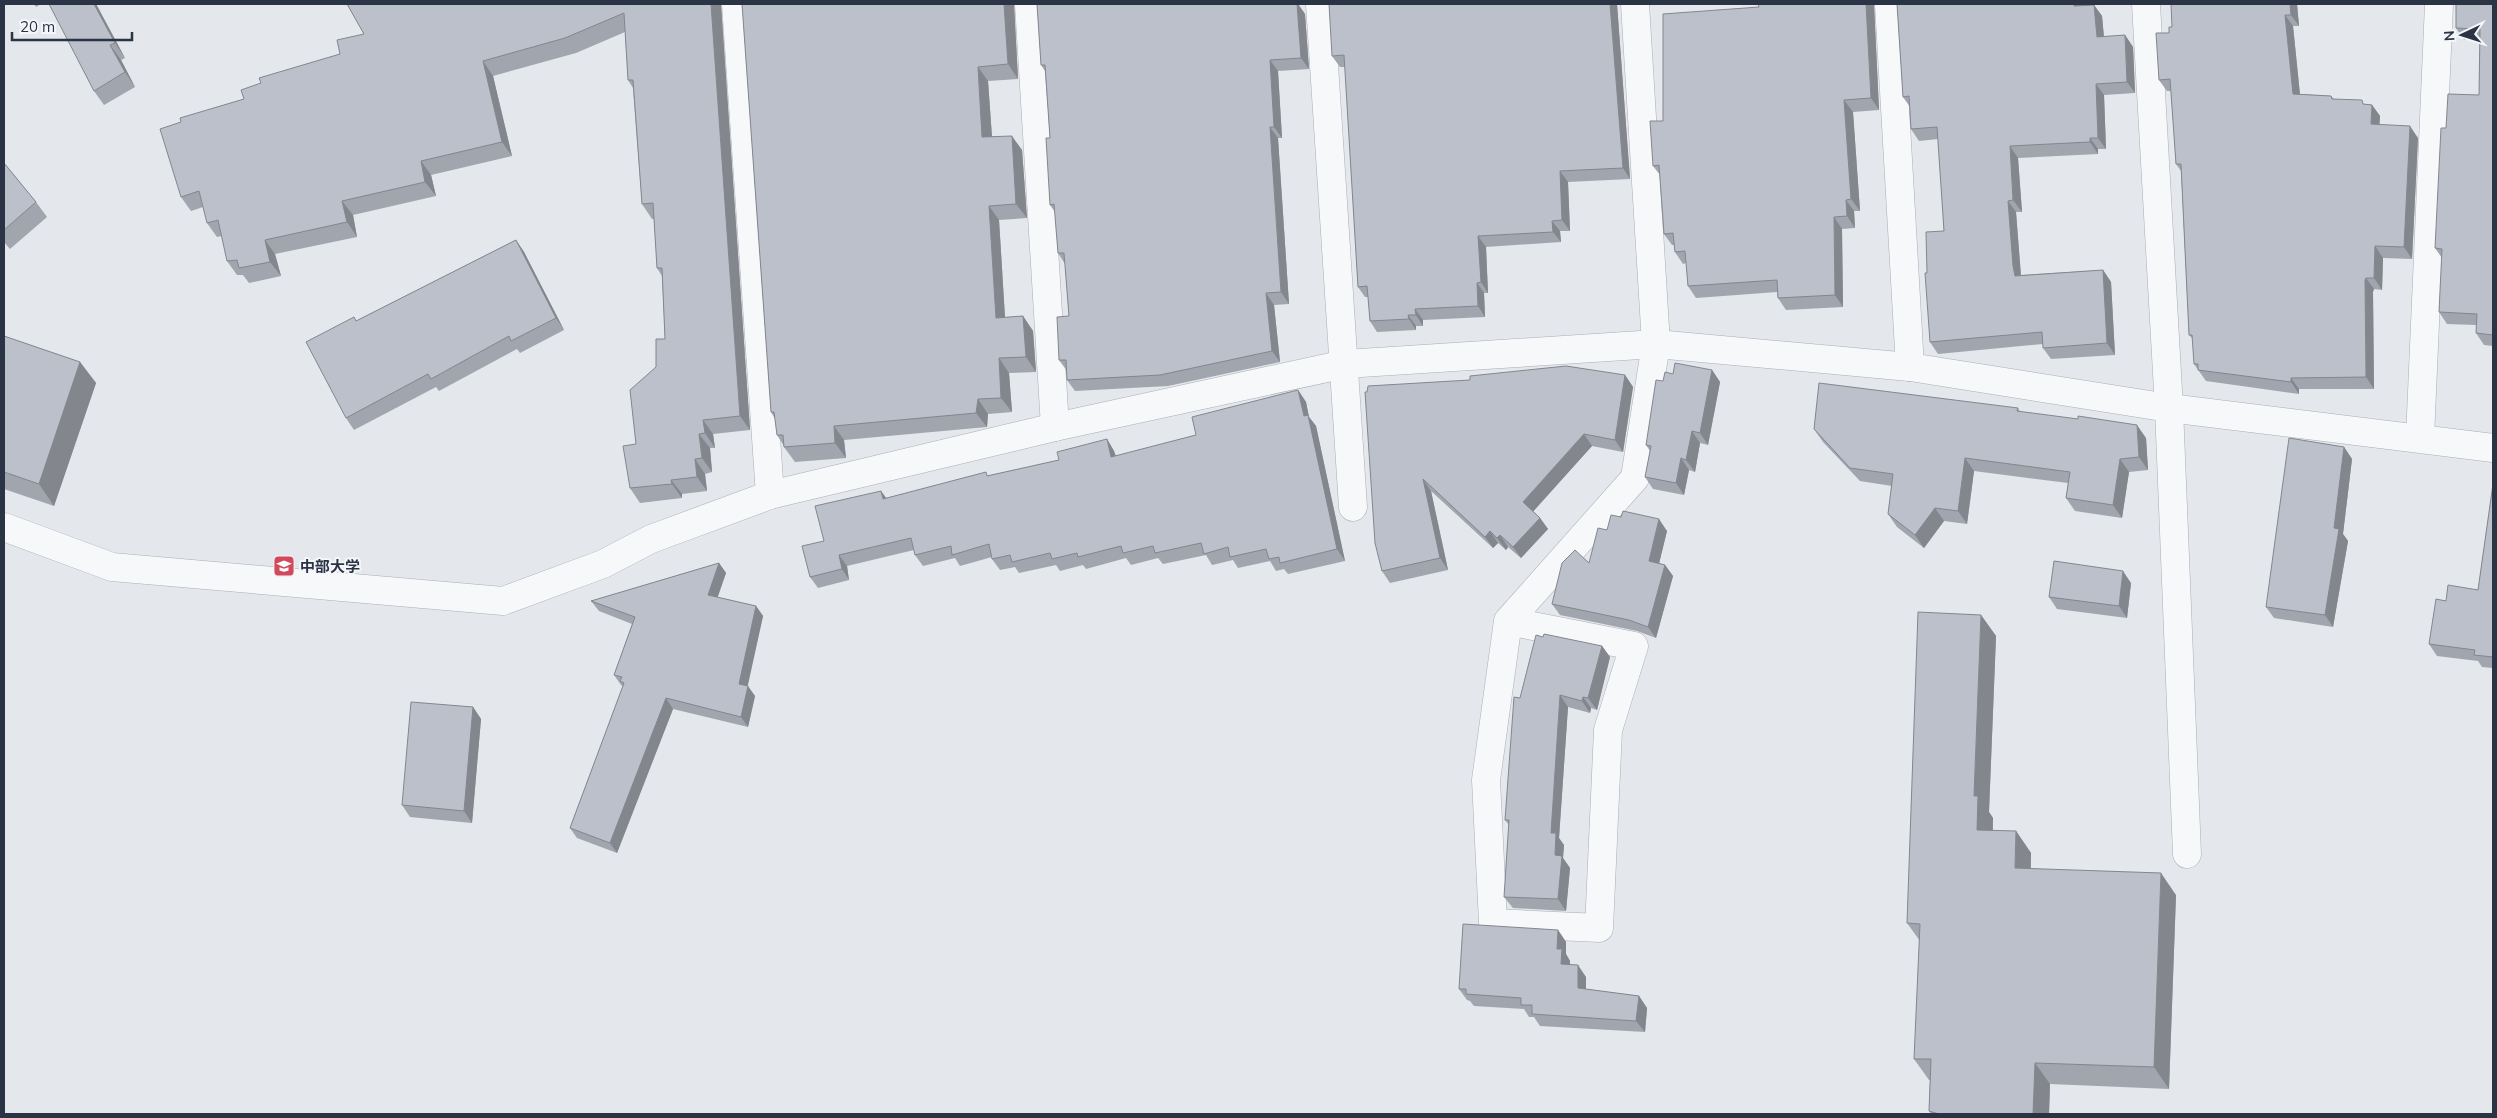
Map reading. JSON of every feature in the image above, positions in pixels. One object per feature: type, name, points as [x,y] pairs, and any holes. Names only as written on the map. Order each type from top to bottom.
[{"type":"street","points":[[736,4],[770,495]]},
{"type":"street","points":[[1029,4],[1055,427]]},
{"type":"street","points":[[1320,4],[1353,507]]},
{"type":"street","points":[[1508,621],[1634,646],[1608,730],[1599,928],[1493,923],[1486,780],[1508,621],[1635,478],[1656,344],[1635,4]]},
{"type":"street","points":[[1889,4],[1910,367]]},
{"type":"street","points":[[2146,4],[2169,408],[2187,854]]},
{"type":"street","points":[[2420,438],[2439,4]]},
{"type":"street","points":[[4,527],[112,568],[503,601],[603,564],[651,539],[770,495],[1055,427],[1345,364],[1656,344],[1910,367],[2169,408],[2493,448]]},
{"type":"building","points":[[49,4],[94,4],[115,43],[110,45],[125,72],[94,91]]},
{"type":"building","points":[[347,4],[711,4],[740,416],[703,420],[705,433],[699,434],[702,458],[695,459],[697,477],[671,480],[672,484],[630,488],[623,446],[636,444],[630,390],[656,367],[656,339],[665,339],[662,268],[657,268],[653,203],[642,204],[633,80],[628,80],[624,13],[565,38],[483,61],[502,142],[421,161],[425,182],[342,201],[347,222],[265,240],[270,262],[239,268],[237,260],[227,261],[218,220],[207,223],[199,191],[181,197],[160,129],[181,122],[180,118],[244,99],[241,90],[261,83],[259,78],[340,54],[337,40],[364,34]]},
{"type":"building","points":[[742,4],[1004,4],[1008,64],[978,67],[982,137],[1012,136],[1016,204],[989,206],[996,318],[1023,316],[1026,357],[999,358],[1001,398],[978,399],[976,413],[834,426],[835,443],[784,447],[783,435],[777,435],[774,412],[771,412]]},
{"type":"building","points":[[1037,4],[1297,4],[1301,58],[1270,60],[1274,127],[1270,127],[1281,292],[1266,293],[1272,351],[1160,375],[1067,380],[1066,360],[1059,360],[1057,317],[1069,316],[1064,253],[1058,253],[1054,204],[1050,205],[1046,138],[1050,138],[1045,65],[1041,65]]},
{"type":"building","points":[[1329,4],[1610,4],[1623,168],[1560,171],[1562,220],[1552,221],[1553,232],[1478,236],[1481,282],[1477,283],[1478,306],[1415,309],[1416,315],[1408,315],[1409,319],[1370,321],[1367,286],[1358,287],[1344,55],[1332,56]]},
{"type":"building","points":[[1758,4],[1866,4],[1871,98],[1844,100],[1851,199],[1846,200],[1847,216],[1834,217],[1835,295],[1778,298],[1777,280],[1688,286],[1685,251],[1675,252],[1673,233],[1664,234],[1659,165],[1653,166],[1650,121],[1663,121],[1663,14],[1759,7]]},
{"type":"building","points":[[1897,4],[2094,5],[2097,37],[2125,35],[2127,82],[2096,84],[2098,138],[2090,138],[2090,142],[2010,146],[2013,200],[2008,201],[2015,276],[2103,270],[2107,343],[2043,348],[2042,332],[1930,342],[1925,273],[1927,273],[1926,232],[1944,231],[1937,127],[1911,129],[1909,96],[1903,97]]},
{"type":"building","points":[[2171,4],[2290,4],[2291,15],[2285,15],[2293,94],[2331,96],[2332,99],[2362,100],[2363,104],[2372,105],[2371,124],[2410,126],[2404,247],[2375,246],[2374,278],[2366,278],[2365,280],[2366,377],[2291,378],[2291,382],[2198,370],[2198,364],[2194,364],[2192,335],[2189,335],[2181,164],[2176,164],[2170,79],[2159,80],[2156,33],[2169,33],[2169,27],[2172,27]]},
{"type":"building","points":[[2456,4],[2493,4],[2493,335],[2476,333],[2477,314],[2439,312],[2442,249],[2435,248],[2441,128],[2446,128],[2448,94],[2479,95],[2480,29],[2456,28]]},
{"type":"building","points":[[4,163],[36,202],[4,230]]},
{"type":"building","points":[[516,240],[556,318],[511,341],[509,336],[431,379],[428,374],[346,418],[306,342],[354,317],[356,321]]},
{"type":"building","points":[[4,336],[80,362],[39,484],[4,472]]},
{"type":"building","points":[[1675,363],[1712,370],[1700,433],[1692,431],[1686,460],[1681,458],[1676,483],[1645,477],[1651,446],[1646,445],[1656,380],[1663,381],[1665,372],[1673,374]]},
{"type":"building","points":[[1566,366],[1625,375],[1615,440],[1584,434],[1523,502],[1540,518],[1513,547],[1500,535],[1497,538],[1490,531],[1485,537],[1423,479],[1440,558],[1382,571],[1375,543],[1365,392],[1367,392],[1368,386],[1470,380],[1470,376]]},
{"type":"building","points":[[1819,383],[2018,408],[2017,411],[2078,419],[2078,416],[2137,425],[2139,457],[2120,459],[2113,505],[2066,498],[2070,472],[1965,458],[1958,511],[1935,508],[1915,535],[1888,514],[1893,474],[1850,468],[1814,429]]},
{"type":"building","points":[[1298,390],[1304,416],[1308,415],[1337,549],[1280,563],[1279,557],[1269,559],[1266,549],[1230,557],[1228,547],[1204,554],[1201,543],[1155,553],[1153,546],[1123,553],[1121,546],[1078,557],[1077,553],[1052,559],[1050,553],[1012,562],[1010,555],[992,559],[989,544],[952,555],[951,546],[915,555],[911,538],[839,555],[842,569],[810,577],[802,546],[824,541],[815,506],[881,491],[883,499],[986,472],[987,476],[1059,460],[1057,452],[1107,439],[1111,457],[1196,435],[1192,417]]},
{"type":"building","points":[[2289,438],[2344,447],[2334,528],[2339,529],[2325,615],[2266,607]]},
{"type":"building","points":[[2493,484],[2493,657],[2474,655],[2475,650],[2429,644],[2436,599],[2446,601],[2448,585],[2478,590]]},
{"type":"building","points":[[1623,511],[1659,519],[1649,561],[1665,565],[1648,627],[1629,620],[1552,604],[1562,563],[1575,550],[1589,563],[1598,528],[1607,530],[1611,515],[1621,517]]},
{"type":"building","points":[[2054,561],[2123,571],[2119,606],[2049,597]]},
{"type":"building","points":[[719,563],[708,595],[756,606],[739,684],[748,686],[741,717],[666,698],[610,843],[570,828],[624,683],[620,681],[622,677],[614,675],[635,617],[591,601]]},
{"type":"building","points":[[1918,612],[1981,615],[1974,796],[1978,796],[1977,830],[2016,831],[2015,868],[2161,873],[2154,1067],[2035,1063],[2033,1114],[1939,1114],[1929,1111],[1931,1059],[1914,1059],[1920,924],[1907,923]]},
{"type":"building","points":[[1544,634],[1602,646],[1588,698],[1583,697],[1582,701],[1560,695],[1551,833],[1556,833],[1555,855],[1562,856],[1558,899],[1504,897],[1509,820],[1505,820],[1514,697],[1520,698],[1536,635],[1543,637]]},
{"type":"building","points":[[411,702],[473,707],[464,811],[402,805]]},
{"type":"building","points":[[1463,924],[1558,930],[1557,949],[1562,949],[1561,964],[1578,965],[1578,988],[1639,996],[1636,1021],[1532,1014],[1532,1005],[1521,1005],[1521,998],[1466,994],[1466,989],[1459,989]]},
{"type":"place","name":"中部大学","points":[[284,566]]}]
